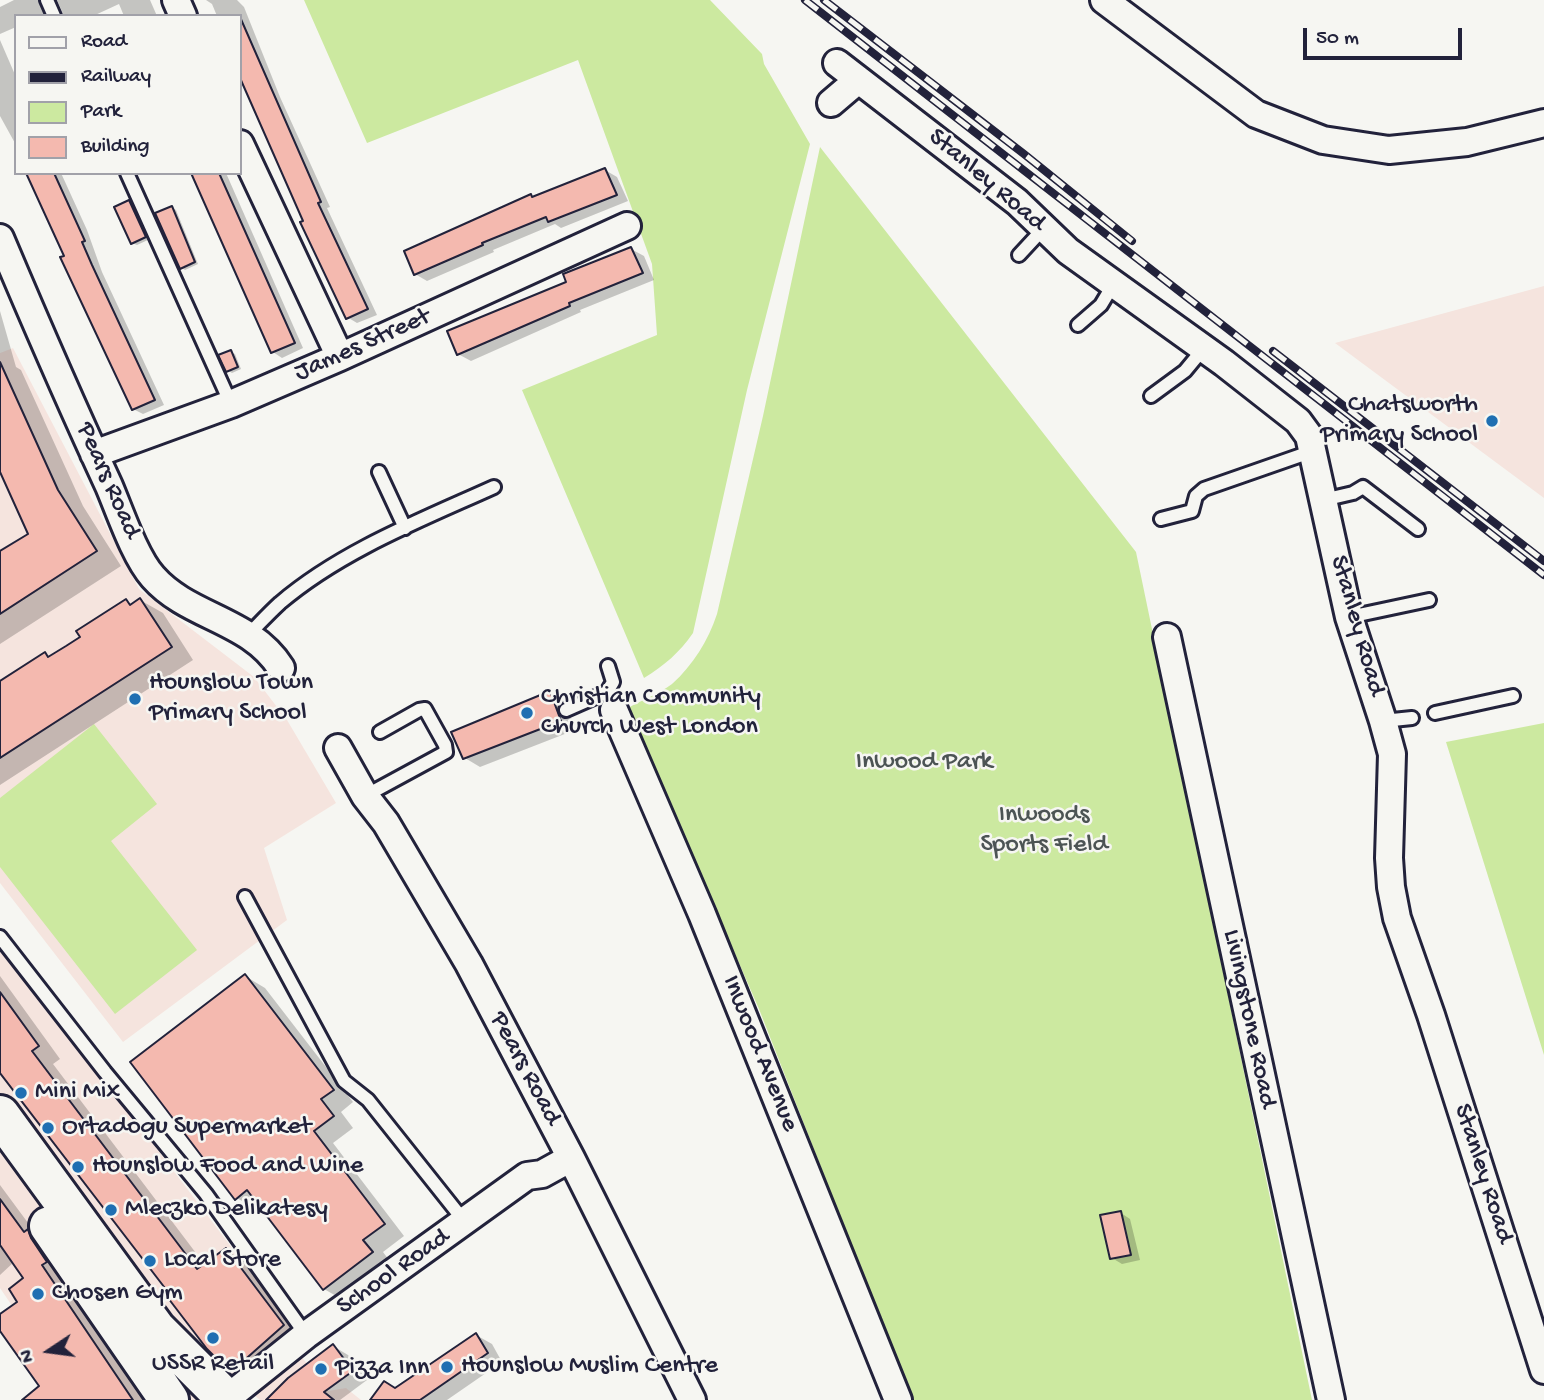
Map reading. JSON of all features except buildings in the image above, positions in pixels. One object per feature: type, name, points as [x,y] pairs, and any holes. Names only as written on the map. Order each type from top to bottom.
[{"type":"main road","points":[[0,1115],[156,1329],[226,1400]]},
{"type":"main road","points":[[0,1155],[169,1400]]},
{"type":"main road","points":[[156,1329],[169,1363],[193,1400]]},
{"type":"street","points":[[1104,0],[1256,114],[1323,140],[1389,150],[1467,142],[1544,123]]},
{"type":"street","name":"Stanley Road","points":[[837,63],[986,177],[1068,251],[1204,348],[1298,421],[1309,436],[1349,617],[1392,754],[1389,858],[1391,887],[1398,918],[1544,1370]]},
{"type":"street","points":[[831,103],[858,80]]},
{"type":"street","points":[[242,148],[340,357]]},
{"type":"street","name":"James Street","points":[[94,454],[231,404],[627,226]]},
{"type":"street","name":"Pears Road","points":[[0,238],[94,454],[152,576],[181,599],[249,634],[271,652],[281,668]]},
{"type":"street","name":"Livingstone Road","points":[[1167,637],[1331,1400]]},
{"type":"street","name":"Inwood Avenue","points":[[611,701],[702,914],[898,1400]]},
{"type":"street","name":"Pears Road","points":[[338,748],[365,796],[386,823],[469,964],[571,1158],[692,1400]]},
{"type":"street","name":"School Road","points":[[226,1400],[306,1335],[527,1176],[542,1174],[571,1158]]},
{"type":"lane","points":[[128,175],[231,404]]},
{"type":"lane","points":[[1019,254],[1044,228]]},
{"type":"lane","points":[[1078,325],[1101,305],[1114,285]]},
{"type":"lane","points":[[1151,396],[1185,371],[1204,348]]},
{"type":"lane","points":[[1161,519],[1192,510],[1196,496],[1205,489],[1313,451]]},
{"type":"lane","points":[[379,472],[405,528]]},
{"type":"lane","points":[[249,634],[279,604],[328,569],[405,528],[494,486]]},
{"type":"lane","points":[[1323,500],[1353,493],[1363,487],[1418,529]]},
{"type":"lane","points":[[1349,617],[1429,600]]},
{"type":"lane","points":[[566,710],[611,701],[613,682],[608,666]]},
{"type":"lane","points":[[1435,713],[1513,696]]},
{"type":"lane","points":[[365,796],[446,752],[425,709],[380,732]]},
{"type":"lane","points":[[1383,721],[1412,718]]},
{"type":"lane","points":[[245,897],[341,1076],[369,1100],[466,1222]]},
{"type":"lane","points":[[0,937],[205,1194],[306,1335]]},
{"type":"shaded area","name":"Chatsworth Primary School","points":[[1544,286],[1544,498],[1335,343]]},
{"type":"shaded area","name":"Hounslow Town Primary School","points":[[13,348],[139,589],[254,677],[287,720],[336,803],[264,848],[287,920],[123,1042],[0,883],[0,353]]},
{"type":"shaded area","points":[[0,942],[292,1327],[284,1334],[328,1391],[346,1388],[361,1400],[260,1400],[229,1374],[204,1400],[76,1400],[0,1288]]},
{"type":"green space","points":[[304,0],[710,0],[762,54],[764,64],[810,144],[747,390],[693,633],[671,658],[644,678],[522,390],[657,335],[652,264],[578,60],[367,143]]},
{"type":"green space","name":"Inwood Park","points":[[820,147],[1136,552],[1312,1400],[912,1400],[759,1009],[628,708],[662,691],[680,677],[699,652],[717,614],[763,416]]},
{"type":"green space","points":[[1544,723],[1544,1055],[1446,742]]},
{"type":"green space","points":[[94,724],[157,804],[111,841],[197,950],[115,1014],[0,867],[0,798]]},
{"type":"railway","points":[[805,0],[1544,575]]},
{"type":"railway","points":[[824,0],[1132,241]]},
{"type":"railway","points":[[1273,351],[1544,561]]},
{"type":"place","name":"Chatsworth Primary School","points":[[1492,421]]},
{"type":"place","name":"Hounslow Town Primary School","points":[[135,699]]},
{"type":"place","name":"Christian Community Church West London","points":[[527,713]]},
{"type":"place","name":"Mini Mix","points":[[21,1093]]},
{"type":"place","name":"Ortadogu Supermarket","points":[[48,1128]]},
{"type":"place","name":"Hounslow Food and Wine","points":[[78,1167]]},
{"type":"place","name":"Mleczko Delikatesy","points":[[111,1210]]},
{"type":"place","name":"Local Store","points":[[150,1261]]},
{"type":"place","name":"Chosen Gym","points":[[38,1294]]},
{"type":"place","name":"USSR Retail","points":[[213,1338]]},
{"type":"place","name":"Hounslow Muslim Centre","points":[[447,1367]]},
{"type":"place","name":"Pizza Inn","points":[[321,1369]]},
{"type":"park label","name":"Inwoods Sports Field","points":[[1044,831]]}]
